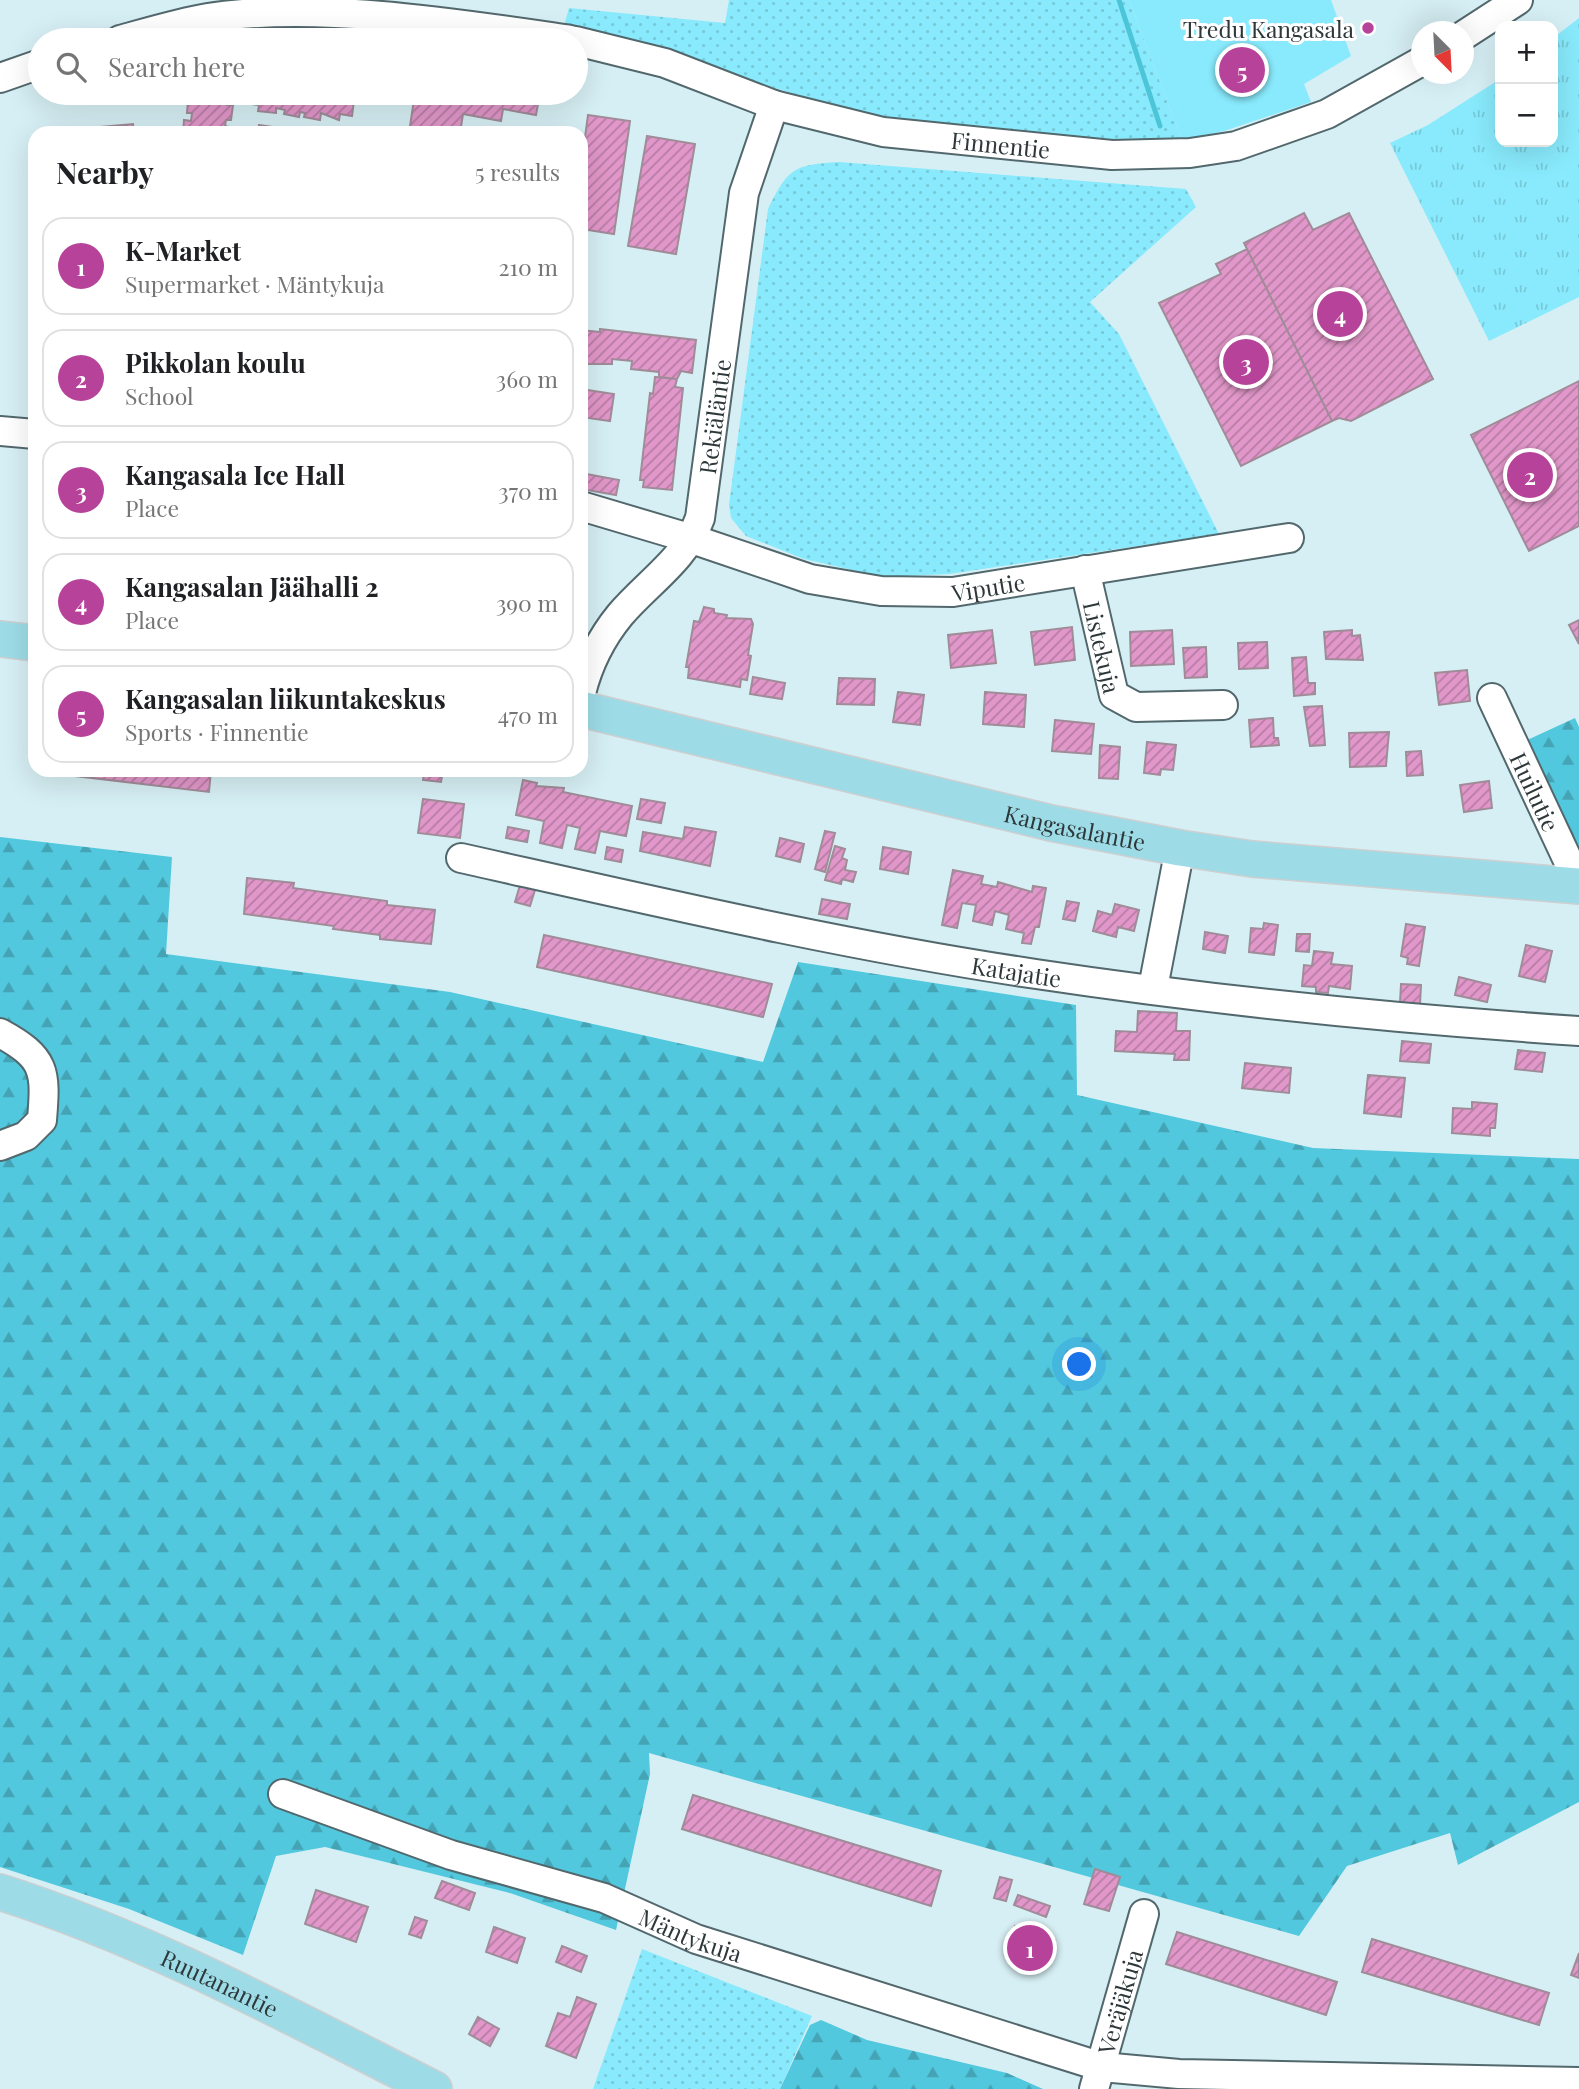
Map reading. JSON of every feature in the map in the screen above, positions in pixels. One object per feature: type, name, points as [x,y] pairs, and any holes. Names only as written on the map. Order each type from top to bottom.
[{"type":"main road","points":[[0,639],[28,642]]},
{"type":"main road","name":"Kangasalantie","points":[[588,711],[1051,823],[1180,848],[1252,859],[1579,885]]},
{"type":"main road","name":"Ruutanantie","points":[[0,1892],[108,1932],[224,1984],[434,2089]]},
{"type":"street","points":[[1474,29],[1518,0]]},
{"type":"street","name":"Finnentie","points":[[168,28],[208,18],[318,14],[424,21],[476,28]]},
{"type":"street","name":"Finnentie","points":[[588,44],[665,63],[774,105],[883,132],[968,143],[1112,155],[1190,153],[1236,146],[1327,114],[1411,67]]},
{"type":"street","points":[[0,78],[28,68]]},
{"type":"street","name":"Rekiäläntie","points":[[588,670],[620,615],[692,539],[700,518],[744,193],[774,105]]},
{"type":"street","points":[[0,431],[28,433]]},
{"type":"street","name":"Viputie","points":[[588,508],[692,539],[810,579],[881,591],[953,592],[1289,538]]},
{"type":"street","name":"Listekuja","points":[[1085,570],[1114,695],[1136,707],[1223,705]]},
{"type":"street","name":"Huilutie","points":[[1492,698],[1579,885]]},
{"type":"street","points":[[1153,988],[1180,848]]},
{"type":"street","name":"Katajatie","points":[[461,858],[871,944],[1036,974],[1429,1022],[1579,1031]]},
{"type":"street","points":[[0,1032],[28,1048],[45,1079],[42,1121],[26,1136],[3,1142]]},
{"type":"street","name":"Mäntykuja","points":[[283,1794],[451,1855],[604,1898],[696,1939],[1098,2078],[1206,2074],[1579,2082]]},
{"type":"street","name":"Veräjäkuja","points":[[1098,2078],[1144,1914]]},
{"type":"green space","points":[[729,0],[1129,0],[1182,140],[1087,142],[970,132],[853,111],[588,33],[588,28],[564,26],[569,8],[725,23]]},
{"type":"green space","points":[[1129,0],[1331,0],[1351,56],[1304,84],[1311,102],[1224,131],[1182,140]]},
{"type":"green space","points":[[1579,18],[1579,297],[1489,341],[1390,143],[1428,125],[1495,82],[1495,147],[1558,147],[1558,34]]},
{"type":"green space","points":[[839,162],[1186,189],[1196,207],[1090,302],[1119,334],[1219,534],[949,574],[883,577],[804,559],[746,536],[731,518],[729,505],[768,209],[782,184],[794,171],[812,165]]},
{"type":"green space","points":[[1575,718],[1579,727],[1579,867],[1521,743]]},
{"type":"green space","points":[[0,837],[172,857],[166,954],[450,992],[763,1062],[798,962],[1076,1005],[1077,1095],[1313,1148],[1579,1159],[1579,1802],[1458,1865],[1450,1833],[1347,1866],[1299,1936],[649,1753],[650,1774],[616,1930],[510,1893],[325,1847],[276,1856],[243,1955],[129,1909],[0,1867]]},
{"type":"green space","points":[[642,1949],[812,2016],[780,2089],[593,2089]]},
{"type":"green space","points":[[821,2020],[867,2040],[1007,2073],[1043,2089],[780,2089],[810,2025]]},
{"type":"building","points":[[188,105],[233,105],[231,120],[226,120],[225,126],[184,126],[184,120],[191,121],[192,113],[187,113]]},
{"type":"building","points":[[259,105],[353,105],[352,116],[340,114],[339,120],[321,113],[320,120],[304,117],[305,113],[300,112],[299,117],[284,114],[285,110],[276,108],[276,113],[258,111]]},
{"type":"building","points":[[413,105],[538,105],[536,115],[503,109],[501,121],[463,114],[461,126],[410,126]]},
{"type":"building","points":[[588,115],[630,121],[614,234],[588,230]]},
{"type":"building","points":[[647,136],[695,144],[676,254],[628,246]]},
{"type":"building","points":[[1304,213],[1313,230],[1349,213],[1433,379],[1351,421],[1339,418],[1332,421],[1244,243]]},
{"type":"building","points":[[1247,249],[1332,421],[1241,466],[1159,303],[1221,274],[1216,264]]},
{"type":"building","points":[[600,329],[696,340],[692,373],[681,371],[677,379],[659,377],[659,372],[631,369],[632,361],[612,359],[612,364],[588,364],[588,331],[600,332]]},
{"type":"building","points":[[655,377],[677,379],[675,387],[683,388],[672,490],[643,487],[644,480],[640,480],[650,393],[653,394]]},
{"type":"building","points":[[1579,381],[1579,526],[1529,551],[1471,435]]},
{"type":"building","points":[[588,390],[614,394],[610,421],[588,418]]},
{"type":"building","points":[[588,474],[619,480],[616,495],[588,490]]},
{"type":"building","points":[[704,607],[714,609],[714,613],[727,615],[726,618],[751,619],[753,624],[748,655],[751,656],[747,680],[741,679],[740,687],[688,678],[689,667],[686,667],[694,621],[699,622]]},
{"type":"building","points":[[1579,620],[1579,644],[1569,625]]},
{"type":"building","points":[[1072,627],[1075,660],[1035,665],[1031,632]]},
{"type":"building","points":[[992,630],[996,663],[951,668],[948,635]]},
{"type":"building","points":[[1172,630],[1174,664],[1131,666],[1130,632]]},
{"type":"building","points":[[1352,630],[1352,636],[1360,635],[1363,660],[1326,659],[1324,632]]},
{"type":"building","points":[[1267,642],[1268,668],[1239,669],[1238,643]]},
{"type":"building","points":[[1206,647],[1207,677],[1185,678],[1183,648]]},
{"type":"building","points":[[1306,657],[1308,683],[1315,683],[1315,694],[1294,696],[1292,658]]},
{"type":"building","points":[[1467,670],[1470,701],[1439,705],[1435,673]]},
{"type":"building","points":[[753,677],[785,683],[782,699],[750,694]]},
{"type":"building","points":[[839,678],[875,679],[874,705],[837,704]]},
{"type":"building","points":[[898,692],[924,695],[920,725],[893,722]]},
{"type":"building","points":[[985,692],[1026,695],[1024,727],[983,724]]},
{"type":"building","points":[[1322,706],[1325,745],[1310,746],[1304,707]]},
{"type":"building","points":[[1273,718],[1274,738],[1278,738],[1279,745],[1251,747],[1249,720]]},
{"type":"building","points":[[1055,720],[1094,724],[1091,754],[1052,751]]},
{"type":"building","points":[[1389,732],[1386,766],[1350,767],[1349,733]]},
{"type":"building","points":[[1147,742],[1176,745],[1173,770],[1161,769],[1160,775],[1144,773]]},
{"type":"building","points":[[1100,745],[1120,747],[1118,779],[1099,778]]},
{"type":"building","points":[[1421,751],[1423,775],[1407,776],[1406,752]]},
{"type":"building","points":[[84,777],[210,777],[209,792]]},
{"type":"building","points":[[424,777],[442,777],[441,782],[423,780]]},
{"type":"building","points":[[523,780],[537,783],[536,786],[564,788],[563,792],[632,806],[626,836],[600,831],[595,853],[575,849],[580,828],[567,825],[562,848],[540,843],[544,821],[516,815]]},
{"type":"building","points":[[1489,781],[1492,808],[1464,812],[1460,785]]},
{"type":"building","points":[[423,799],[464,804],[460,838],[418,833]]},
{"type":"building","points":[[641,799],[665,803],[661,823],[637,819]]},
{"type":"building","points":[[508,827],[529,831],[527,842],[506,838]]},
{"type":"building","points":[[685,827],[716,832],[710,866],[640,851],[643,832],[683,839]]},
{"type":"building","points":[[825,831],[835,833],[825,872],[815,869]]},
{"type":"building","points":[[780,838],[804,844],[800,862],[776,856]]},
{"type":"building","points":[[835,846],[845,849],[842,858],[847,860],[845,870],[856,872],[853,882],[842,879],[841,884],[825,880]]},
{"type":"building","points":[[607,847],[623,850],[621,862],[605,859]]},
{"type":"building","points":[[883,847],[911,852],[908,874],[880,869]]},
{"type":"building","points":[[953,870],[983,876],[981,884],[997,887],[998,882],[1032,892],[1033,886],[1046,888],[1039,927],[1035,927],[1031,944],[1022,943],[1024,933],[1006,929],[1009,915],[995,911],[992,925],[973,921],[976,905],[962,903],[957,928],[942,925]]},
{"type":"building","points":[[247,878],[294,883],[293,888],[387,901],[387,905],[435,910],[431,944],[380,939],[380,935],[333,929],[334,926],[244,914]]},
{"type":"building","points":[[520,885],[535,890],[530,906],[515,902]]},
{"type":"building","points":[[822,899],[850,904],[847,919],[819,914]]},
{"type":"building","points":[[1067,901],[1079,903],[1075,921],[1063,919]]},
{"type":"building","points":[[1115,904],[1139,910],[1134,931],[1118,927],[1116,937],[1093,931],[1098,911],[1112,915]]},
{"type":"building","points":[[1264,923],[1278,925],[1274,955],[1249,952],[1251,928],[1263,929]]},
{"type":"building","points":[[1406,924],[1425,927],[1419,966],[1407,964],[1408,958],[1401,956]]},
{"type":"building","points":[[1205,932],[1228,936],[1225,953],[1203,949]]},
{"type":"building","points":[[1297,934],[1310,934],[1309,952],[1296,951]]},
{"type":"building","points":[[544,935],[772,984],[763,1017],[537,967]]},
{"type":"building","points":[[1526,945],[1552,951],[1545,982],[1519,976]]},
{"type":"building","points":[[1314,951],[1333,953],[1331,964],[1352,966],[1350,989],[1329,986],[1328,993],[1316,992],[1316,987],[1302,986],[1304,965],[1312,966]]},
{"type":"building","points":[[1459,977],[1491,985],[1487,1002],[1455,995]]},
{"type":"building","points":[[1401,984],[1421,985],[1420,1004],[1400,1003]]},
{"type":"building","points":[[1138,1011],[1177,1013],[1176,1031],[1190,1031],[1189,1060],[1174,1060],[1175,1054],[1115,1051],[1116,1031],[1137,1032]]},
{"type":"building","points":[[1402,1041],[1431,1044],[1429,1063],[1400,1061]]},
{"type":"building","points":[[1518,1050],[1545,1053],[1542,1072],[1515,1069]]},
{"type":"building","points":[[1245,1063],[1291,1068],[1289,1093],[1242,1088]]},
{"type":"building","points":[[1368,1075],[1405,1078],[1401,1117],[1364,1113]]},
{"type":"building","points":[[1472,1102],[1497,1104],[1495,1128],[1490,1128],[1490,1136],[1452,1133],[1453,1108],[1472,1109]]},
{"type":"building","points":[[693,1795],[941,1871],[931,1906],[682,1829]]},
{"type":"building","points":[[1095,1869],[1120,1877],[1109,1911],[1084,1904]]},
{"type":"building","points":[[1000,1877],[1012,1880],[1006,1901],[994,1898]]},
{"type":"building","points":[[442,1881],[475,1893],[469,1910],[435,1898]]},
{"type":"building","points":[[316,1890],[368,1907],[356,1942],[305,1924]]},
{"type":"building","points":[[1018,1895],[1050,1906],[1046,1917],[1014,1905]]},
{"type":"building","points":[[415,1917],[427,1921],[421,1938],[409,1934]]},
{"type":"building","points":[[1015,1926],[1055,1940],[1045,1969],[1005,1955]]},
{"type":"building","points":[[494,1927],[525,1938],[517,1963],[486,1952]]},
{"type":"building","points":[[1177,1932],[1337,1982],[1326,2015],[1166,1964]]},
{"type":"building","points":[[1372,1939],[1549,1993],[1539,2025],[1362,1972]]},
{"type":"building","points":[[562,1946],[587,1956],[581,1972],[556,1962]]},
{"type":"building","points":[[1579,1953],[1579,1978],[1571,1975]]},
{"type":"building","points":[[577,1997],[596,2004],[576,2058],[546,2046],[558,2013],[570,2017]]},
{"type":"building","points":[[478,2017],[499,2029],[490,2046],[469,2034]]},
{"type":"waterway","points":[[1119,0],[1160,126]]},
{"type":"place","name":"Tredu Kangasala","points":[[1368,28]]},
{"type":"place","name":"Kangasalan liikuntakeskus","points":[[1242,70]]},
{"type":"place","name":"Kangasalan Jäähalli 2","points":[[1340,314]]},
{"type":"place","name":"Kangasala Ice Hall","points":[[1246,362]]},
{"type":"place","name":"Pikkolan koulu","points":[[1530,475]]},
{"type":"place","name":"K-Market","points":[[1030,1948]]}]
